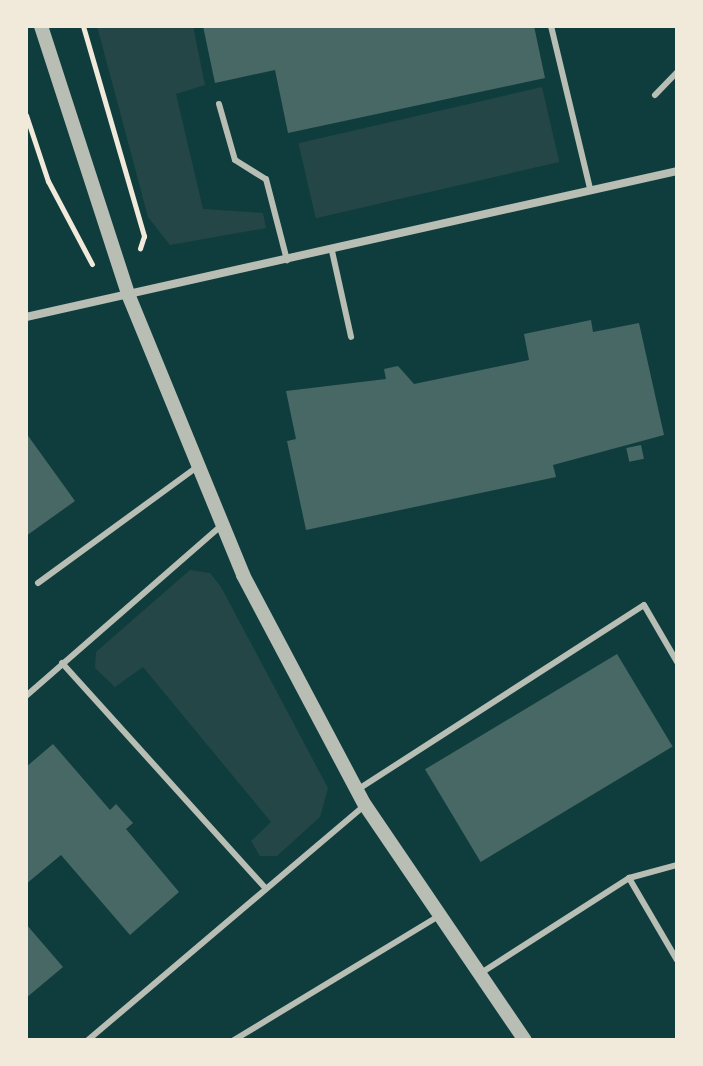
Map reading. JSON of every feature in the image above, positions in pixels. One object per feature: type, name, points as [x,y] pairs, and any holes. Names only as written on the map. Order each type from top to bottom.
[{"type":"street","points":[[41,26],[128,294],[220,527],[365,805],[437,917],[525,1040]]},
{"type":"street","points":[[26,317],[332,251],[677,171]]},
{"type":"lane","points":[[551,26],[590,189]]},
{"type":"lane","points":[[655,95],[677,72]]},
{"type":"lane","points":[[219,104],[235,160],[266,179],[287,260]]},
{"type":"lane","points":[[332,251],[351,337]]},
{"type":"lane","points":[[38,583],[197,467]]},
{"type":"lane","points":[[26,696],[220,527]]},
{"type":"lane","points":[[357,790],[644,605],[677,662]]},
{"type":"lane","points":[[62,663],[266,889]]},
{"type":"lane","points":[[88,1040],[365,805]]},
{"type":"lane","points":[[478,975],[629,878],[677,865]]},
{"type":"lane","points":[[629,878],[677,960]]},
{"type":"lane","points":[[234,1040],[437,917]]},
{"type":"path","points":[[26,115],[84,257],[128,294],[144,236],[83,26]]},
{"type":"shaded area","points":[[97,26],[193,26],[205,85],[176,94],[203,209],[263,213],[266,228],[170,245],[148,217]]},
{"type":"shaded area","points":[[542,87],[559,162],[316,218],[298,143]]},
{"type":"shaded area","points":[[190,570],[210,573],[221,587],[328,788],[320,817],[277,856],[260,856],[251,841],[271,822],[143,667],[115,687],[95,668],[96,652]]},
{"type":"building","points":[[203,26],[534,26],[545,78],[288,133],[275,70],[215,83]]},
{"type":"building","points":[[591,320],[593,332],[639,323],[664,435],[553,465],[556,477],[306,530],[287,441],[296,439],[286,391],[386,379],[384,369],[398,366],[414,384],[529,360],[524,334]]},
{"type":"building","points":[[26,433],[75,501],[26,536]]},
{"type":"building","points":[[641,445],[644,459],[629,462],[626,448]]},
{"type":"building","points":[[617,654],[673,747],[481,862],[425,769]]},
{"type":"building","points":[[53,744],[110,810],[116,804],[133,823],[126,829],[179,892],[130,935],[61,855],[26,884],[26,767]]},
{"type":"building","points":[[26,924],[63,967],[26,998]]}]
